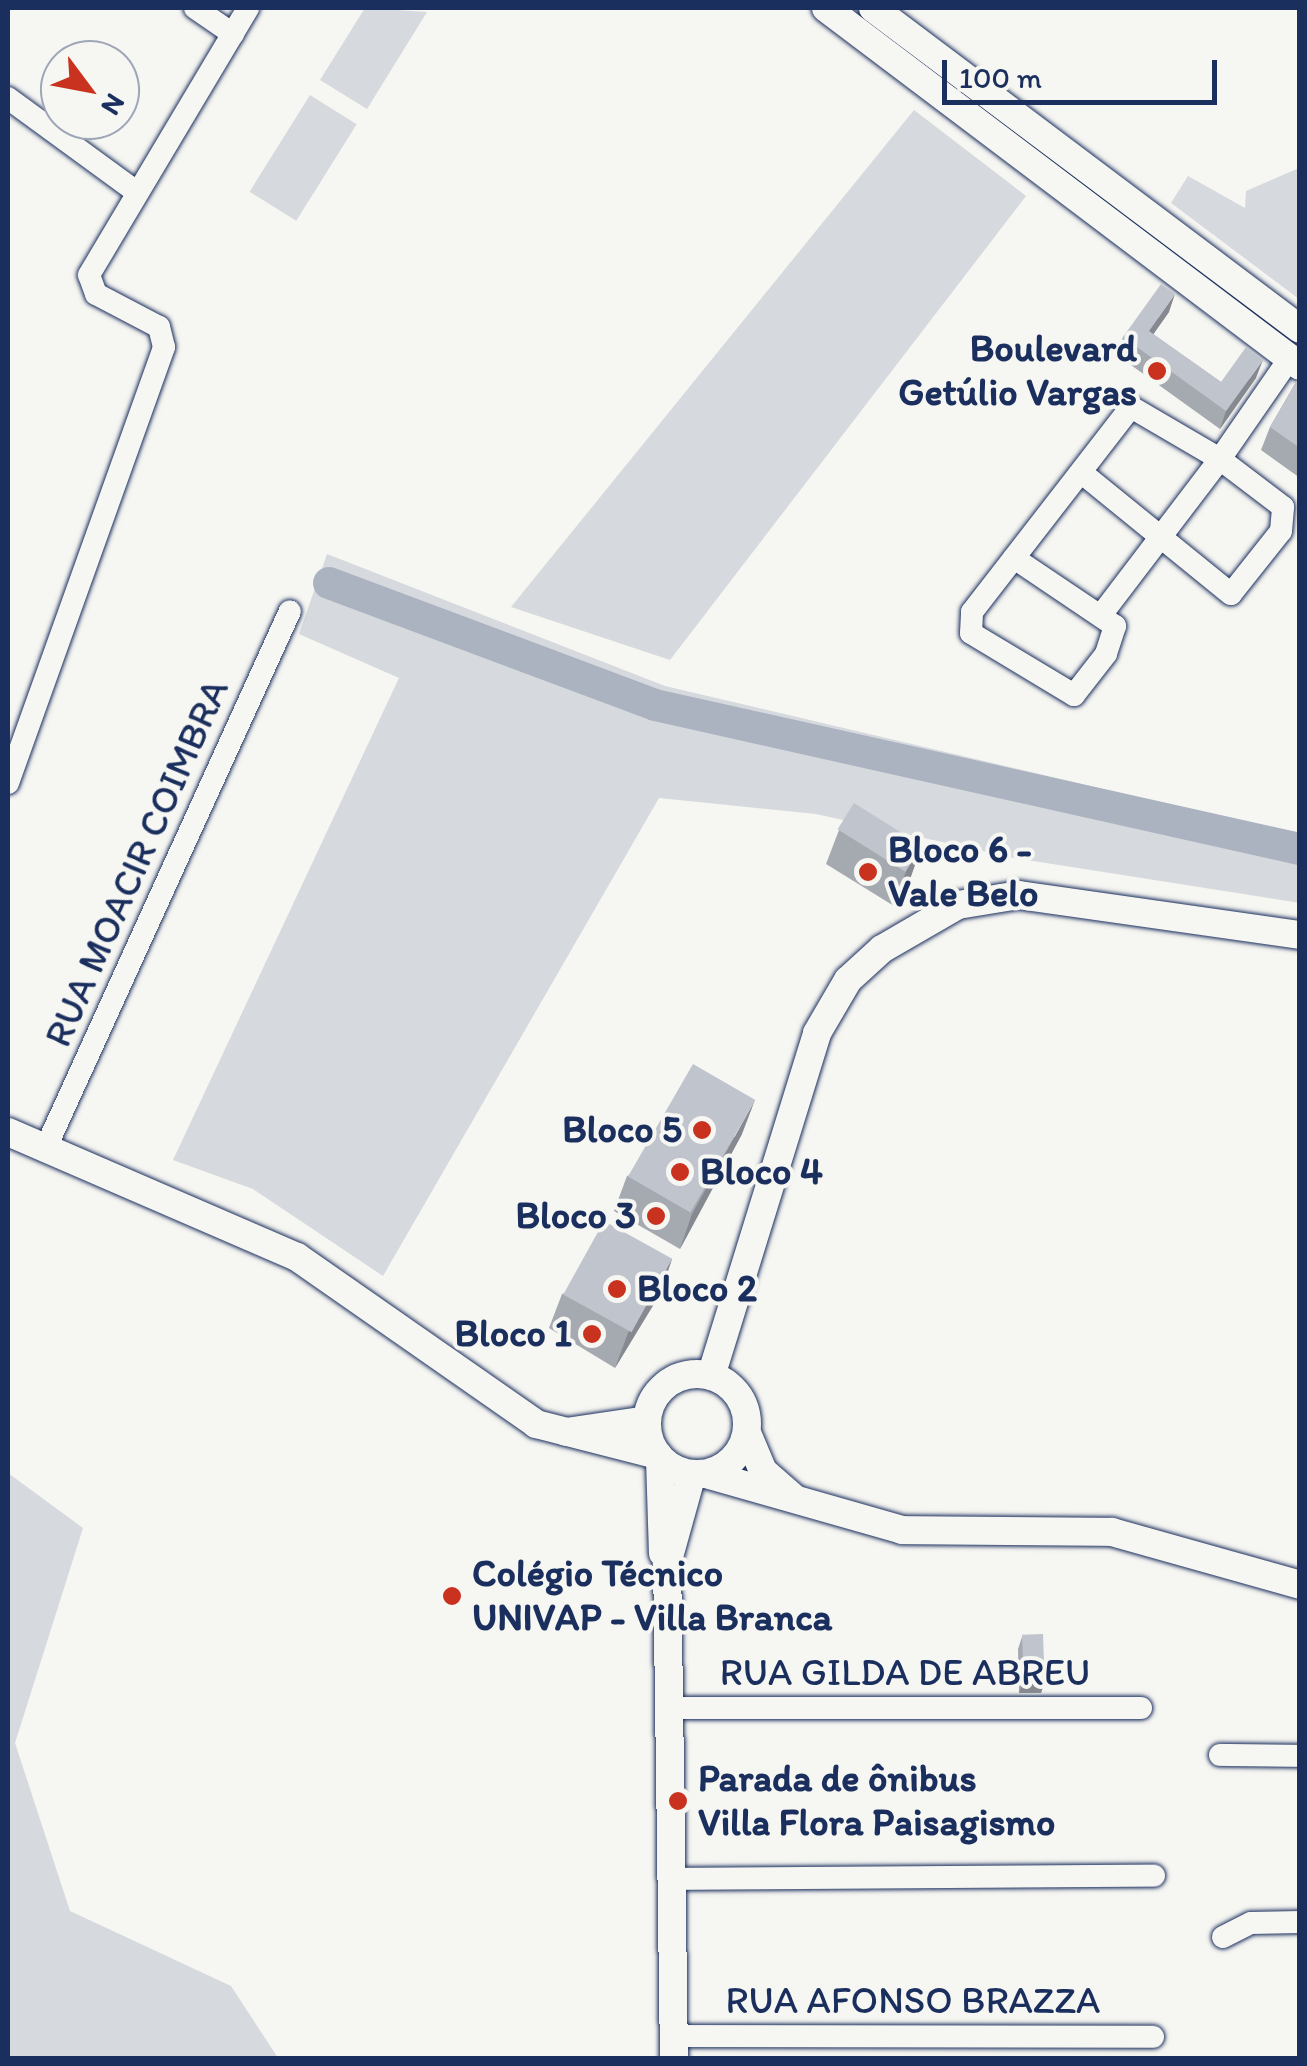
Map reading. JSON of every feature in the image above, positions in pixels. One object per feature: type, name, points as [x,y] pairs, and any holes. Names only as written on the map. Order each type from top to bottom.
[{"type":"main road","points":[[826,8],[1294,362]]},
{"type":"main road","points":[[872,8],[1300,329]]},
{"type":"main road","points":[[711,1376],[817,1033],[848,980],[882,950],[958,905],[1019,895],[1300,935]]},
{"type":"main road","points":[[8,1132],[48,1144],[297,1257],[480,1392],[566,1432],[659,1457],[699,1474],[917,1531],[1138,1536],[1300,1585]]},
{"type":"main road","points":[[674,2047],[666,1564],[659,1457],[647,1420],[669,1383],[711,1376],[740,1398],[746,1433],[763,1472],[800,1501]]},
{"type":"main road","points":[[566,1432],[647,1420]]},
{"type":"main road","points":[[666,1564],[699,1474],[732,1460],[746,1433]]},
{"type":"street","points":[[195,8],[232,34]]},
{"type":"street","points":[[8,783],[161,359],[159,327],[89,286],[135,192],[248,8]]},
{"type":"street","points":[[8,98],[135,192]]},
{"type":"street","points":[[1100,615],[1294,362]]},
{"type":"street","points":[[1014,558],[1100,615],[1116,637],[1074,695],[971,633],[972,612],[1014,558],[1082,474],[1132,408],[1220,459],[1283,508],[1282,531],[1245,585],[1230,594],[1082,474]]},
{"type":"street","name":"RUA MOACIR COIMBRA","points":[[48,1144],[290,611]]},
{"type":"street","name":"RUA GILDA DE ABREU","points":[[670,1708],[1141,1708]]},
{"type":"street","points":[[1220,1755],[1300,1756]]},
{"type":"street","points":[[670,1880],[1154,1876]]},
{"type":"street","points":[[1224,1937],[1251,1923],[1300,1922]]},
{"type":"street","name":"RUA AFONSO BRAZZA","points":[[674,2047],[1152,2037]]},
{"type":"shaded area","points":[[365,8],[427,12],[367,109],[320,80]]},
{"type":"shaded area","points":[[310,95],[357,124],[296,221],[250,192]]},
{"type":"shaded area","points":[[914,110],[1026,196],[670,660],[511,607]]},
{"type":"shaded area","points":[[1299,168],[1299,299],[1171,203],[1188,176],[1245,208],[1246,191]]},
{"type":"shaded area","points":[[327,554],[665,686],[1299,835],[1300,903],[1014,858],[816,814],[659,798],[383,1276],[253,1189],[173,1160],[399,678],[299,634]]},
{"type":"shaded area","points":[[8,1473],[83,1528],[15,1743],[70,1911],[231,1986],[278,2058],[8,2058]]},
{"type":"building","points":[[1161,284],[1175,294],[1149,331],[1221,382],[1246,347],[1263,360],[1226,411],[1123,337]]},
{"type":"building","points":[[1300,375],[1300,448],[1270,427]]},
{"type":"building","points":[[854,803],[922,845],[905,872],[838,829]]},
{"type":"building","points":[[693,1064],[755,1100],[690,1213],[628,1177]]},
{"type":"building","points":[[604,1221],[672,1259],[631,1332],[563,1294]]},
{"type":"building","points":[[1043,1634],[1045,1681],[1024,1682],[1022,1635]]},
{"type":"waterway","points":[[329,583],[655,705],[1300,849]]},
{"type":"place","name":"Boulevard Getúlio Vargas","points":[[1157,371]]},
{"type":"place","name":"Bloco 6 - Vale Belo","points":[[868,872]]},
{"type":"place","name":"Bloco 5","points":[[702,1130]]},
{"type":"place","name":"Bloco 4","points":[[680,1172]]},
{"type":"place","name":"Bloco 3","points":[[656,1216]]},
{"type":"place","name":"Bloco 2","points":[[617,1289]]},
{"type":"place","name":"Bloco 1","points":[[592,1334]]},
{"type":"place","name":"Colégio Técnico UNIVAP - Villa Branca","points":[[452,1596]]},
{"type":"place","name":"Parada de ônibus Villa Flora Paisagismo","points":[[678,1801]]}]
